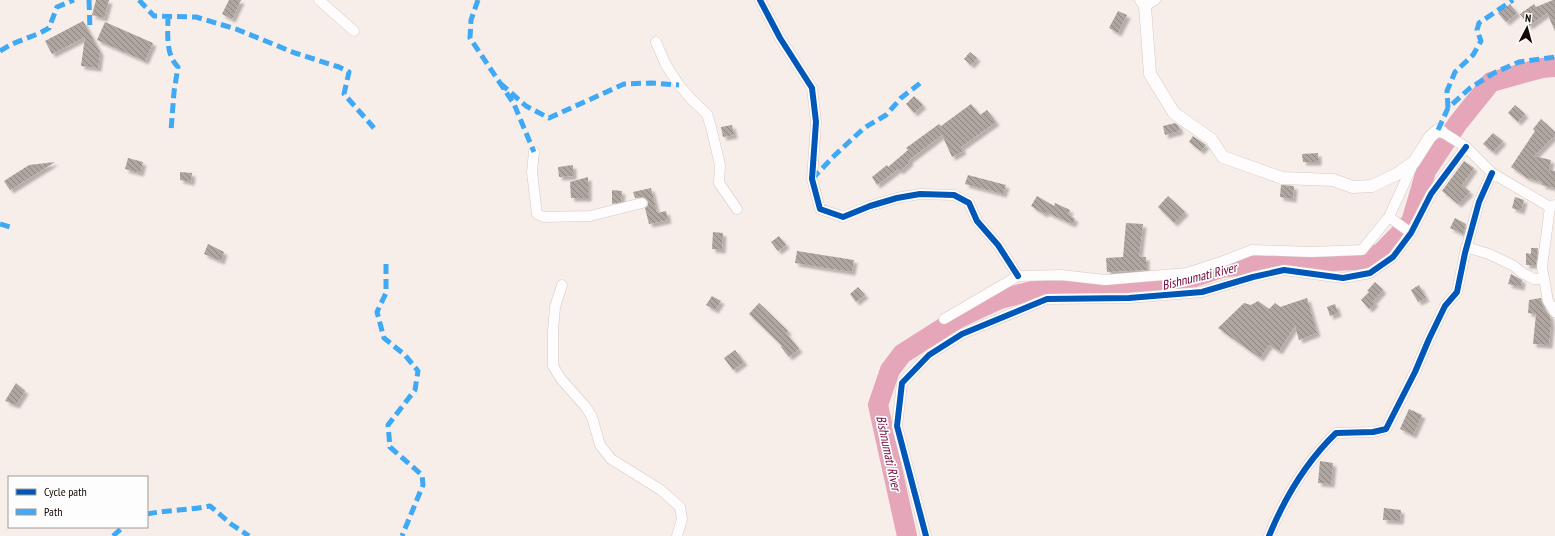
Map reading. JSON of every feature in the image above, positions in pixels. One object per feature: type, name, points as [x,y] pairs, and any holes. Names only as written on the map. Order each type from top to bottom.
[{"type":"street","points":[[319,0],[354,31]]},
{"type":"street","points":[[760,0],[780,38],[812,88],[816,122],[812,178],[820,209],[843,218],[870,206],[905,197],[920,194],[954,195],[969,203],[977,221],[998,245],[1018,276]]},
{"type":"street","points":[[1155,0],[1143,3],[1150,74],[1174,113],[1211,139],[1223,157],[1282,178],[1333,180],[1353,187],[1372,186],[1397,174],[1414,162]]},
{"type":"street","points":[[656,42],[666,65],[680,85],[692,100],[707,114],[720,166],[719,183],[737,209]]},
{"type":"street","points":[[944,319],[1018,276],[1061,275],[1105,280],[1187,273],[1252,250],[1311,252],[1362,250],[1389,217],[1414,162],[1430,137],[1438,130],[1463,146],[1492,173],[1552,206],[1542,267],[1548,301],[1555,312]]},
{"type":"street","points":[[926,536],[897,426],[902,383],[929,355],[962,334],[1047,300],[1129,298],[1202,292],[1253,277],[1284,270],[1343,278],[1370,273],[1393,258],[1411,233],[1430,194],[1463,146]]},
{"type":"street","points":[[534,152],[532,172],[537,214],[544,217],[590,216],[642,203]]},
{"type":"street","points":[[1269,536],[1302,472],[1321,448],[1336,433],[1373,432],[1386,429],[1415,372],[1445,306],[1458,292],[1466,247],[1479,202],[1492,173]]},
{"type":"street","points":[[1389,217],[1411,233]]},
{"type":"street","points":[[1466,247],[1496,257],[1534,278],[1544,279]]},
{"type":"street","points":[[562,285],[555,308],[553,331],[553,366],[561,379],[585,406],[592,417],[600,445],[612,459],[661,490],[680,507],[682,519],[677,536]]},
{"type":"building","points":[[96,0],[109,0],[104,18],[92,15]]},
{"type":"building","points":[[229,0],[241,0],[232,19],[222,14]]},
{"type":"building","points":[[1555,0],[1555,31],[1547,13],[1529,26],[1520,14],[1534,4],[1536,7]]},
{"type":"building","points":[[1510,4],[1517,13],[1506,22],[1498,13]]},
{"type":"building","points":[[1118,11],[1127,15],[1118,33],[1109,28]]},
{"type":"building","points":[[83,21],[100,52],[98,68],[81,66],[85,37],[52,54],[45,41]]},
{"type":"building","points":[[105,22],[153,43],[145,61],[97,40]]},
{"type":"building","points":[[970,52],[977,58],[971,65],[964,59]]},
{"type":"building","points":[[914,96],[923,105],[914,113],[906,104]]},
{"type":"building","points":[[971,104],[980,115],[987,110],[996,122],[961,147],[963,151],[952,157],[942,135],[909,160],[910,162],[900,171],[898,169],[877,185],[872,177],[887,165],[888,167],[908,150],[906,148],[939,124],[941,126]]},
{"type":"building","points":[[1515,105],[1525,114],[1518,122],[1508,113]]},
{"type":"building","points":[[1541,119],[1555,132],[1555,135],[1534,156],[1551,160],[1549,170],[1555,171],[1555,188],[1542,185],[1542,182],[1527,178],[1511,167],[1535,131],[1533,129]]},
{"type":"building","points":[[1175,123],[1178,125],[1180,131],[1165,135],[1163,126]]},
{"type":"building","points":[[732,125],[734,135],[723,137],[721,127]]},
{"type":"building","points":[[1493,133],[1503,141],[1493,152],[1483,144]]},
{"type":"building","points":[[1193,136],[1206,145],[1201,151],[1189,142]]},
{"type":"building","points":[[1318,153],[1318,162],[1303,162],[1302,154]]},
{"type":"building","points":[[128,158],[143,162],[140,173],[125,169]]},
{"type":"building","points":[[1464,161],[1474,168],[1462,185],[1470,192],[1458,204],[1442,191]]},
{"type":"building","points":[[55,162],[10,190],[4,181],[29,165]]},
{"type":"building","points":[[573,165],[573,176],[559,177],[558,167]]},
{"type":"building","points":[[180,172],[192,173],[191,182],[180,180]]},
{"type":"building","points":[[968,175],[1006,185],[1003,194],[965,184]]},
{"type":"building","points":[[588,177],[588,198],[571,198],[570,182]]},
{"type":"building","points":[[1281,185],[1294,186],[1293,199],[1280,197]]},
{"type":"building","points":[[651,188],[657,213],[666,211],[668,220],[649,224],[645,208],[648,205],[648,201],[643,197],[635,198],[633,192]]},
{"type":"building","points":[[612,190],[622,191],[621,202],[612,204]]},
{"type":"building","points":[[1037,196],[1054,206],[1055,203],[1070,210],[1068,214],[1075,219],[1072,224],[1046,212],[1044,214],[1031,206]]},
{"type":"building","points":[[1168,196],[1185,212],[1174,223],[1158,207]]},
{"type":"building","points":[[1515,197],[1524,200],[1521,211],[1512,208]]},
{"type":"building","points":[[1455,218],[1466,224],[1463,234],[1450,228]]},
{"type":"building","points":[[1126,223],[1143,224],[1139,257],[1146,257],[1146,270],[1107,272],[1106,258],[1123,257]]},
{"type":"building","points":[[713,232],[723,233],[722,250],[712,249]]},
{"type":"building","points":[[779,236],[786,245],[778,251],[771,242]]},
{"type":"building","points":[[208,244],[224,252],[221,261],[204,254]]},
{"type":"building","points":[[1531,248],[1538,248],[1536,265],[1526,265],[1526,253],[1531,254]]},
{"type":"building","points":[[797,251],[854,260],[852,272],[795,263]]},
{"type":"building","points":[[1511,274],[1522,280],[1521,287],[1508,284]]},
{"type":"building","points":[[1375,282],[1383,290],[1373,301],[1375,303],[1369,309],[1361,300],[1369,292],[1367,291]]},
{"type":"building","points":[[1419,285],[1426,298],[1418,302],[1411,290]]},
{"type":"building","points":[[858,287],[865,295],[856,302],[850,294]]},
{"type":"building","points":[[712,296],[721,301],[715,310],[706,305]]},
{"type":"building","points":[[1307,298],[1317,333],[1299,340],[1295,326],[1279,351],[1269,345],[1260,358],[1218,328],[1244,303],[1251,305],[1258,301],[1269,309],[1275,303],[1280,307]]},
{"type":"building","points":[[1541,298],[1543,307],[1550,316],[1551,325],[1549,345],[1533,344],[1536,314],[1528,313],[1529,300]]},
{"type":"building","points":[[759,303],[788,331],[786,333],[799,349],[789,357],[781,347],[782,346],[749,314]]},
{"type":"building","points":[[1335,304],[1338,313],[1330,316],[1327,307]]},
{"type":"building","points":[[735,350],[744,362],[733,370],[724,358]]},
{"type":"building","points":[[16,383],[25,391],[16,405],[5,401]]},
{"type":"building","points":[[1409,409],[1422,415],[1413,435],[1400,429]]},
{"type":"building","points":[[1320,461],[1333,463],[1331,484],[1318,483]]},
{"type":"building","points":[[1384,508],[1401,510],[1400,521],[1383,520]]},
{"type":"waterway","name":"Bishnumati River","points":[[907,536],[878,405],[890,370],[902,354],[957,319],[1000,299],[1036,290],[1098,291],[1171,285],[1221,268],[1290,260],[1359,260],[1381,253],[1411,222],[1426,171],[1458,123],[1491,82],[1542,68],[1555,67]]},
{"type":"marked path","points":[[0,51],[12,44],[49,28],[57,7],[74,0]]},
{"type":"marked path","points":[[89,0],[90,29]]},
{"type":"marked path","points":[[139,0],[154,16],[196,17],[236,29],[295,53],[339,67],[349,72],[344,94],[374,128]]},
{"type":"marked path","points":[[478,0],[471,20],[470,38],[514,104],[534,152]]},
{"type":"marked path","points":[[1448,108],[1447,91],[1455,72],[1473,55],[1481,41],[1477,30],[1479,23],[1513,0]]},
{"type":"marked path","points":[[168,16],[169,50],[178,67],[174,92],[171,131]]},
{"type":"marked path","points":[[1438,130],[1448,108],[1470,88],[1494,73],[1519,62],[1555,57]]},
{"type":"marked path","points":[[812,179],[864,128],[886,115],[901,98],[923,81]]},
{"type":"marked path","points":[[500,83],[526,106],[549,118],[624,84],[651,83],[679,85]]},
{"type":"marked path","points":[[0,224],[10,227]]},
{"type":"marked path","points":[[386,264],[386,293],[377,312],[384,338],[405,355],[418,371],[415,390],[388,425],[390,447],[422,475],[423,485],[402,536]]},
{"type":"marked path","points":[[148,514],[210,506],[231,524],[249,536]]},
{"type":"marked path","points":[[113,536],[122,528]]},
{"type":"cycle path","points":[[760,0],[780,38],[812,88],[816,122],[812,179],[820,209],[843,217],[870,206],[897,198],[920,194],[954,195],[969,203],[977,221],[998,245],[1018,276]]},
{"type":"cycle path","points":[[926,536],[897,426],[902,383],[929,355],[962,334],[1047,299],[1129,298],[1202,292],[1253,277],[1284,270],[1343,278],[1370,273],[1393,257],[1411,233],[1431,194],[1466,147]]},
{"type":"cycle path","points":[[1269,536],[1289,494],[1297,481],[1315,456],[1336,433],[1373,432],[1386,429],[1415,372],[1445,306],[1457,292],[1465,253],[1479,202],[1492,173]]}]
